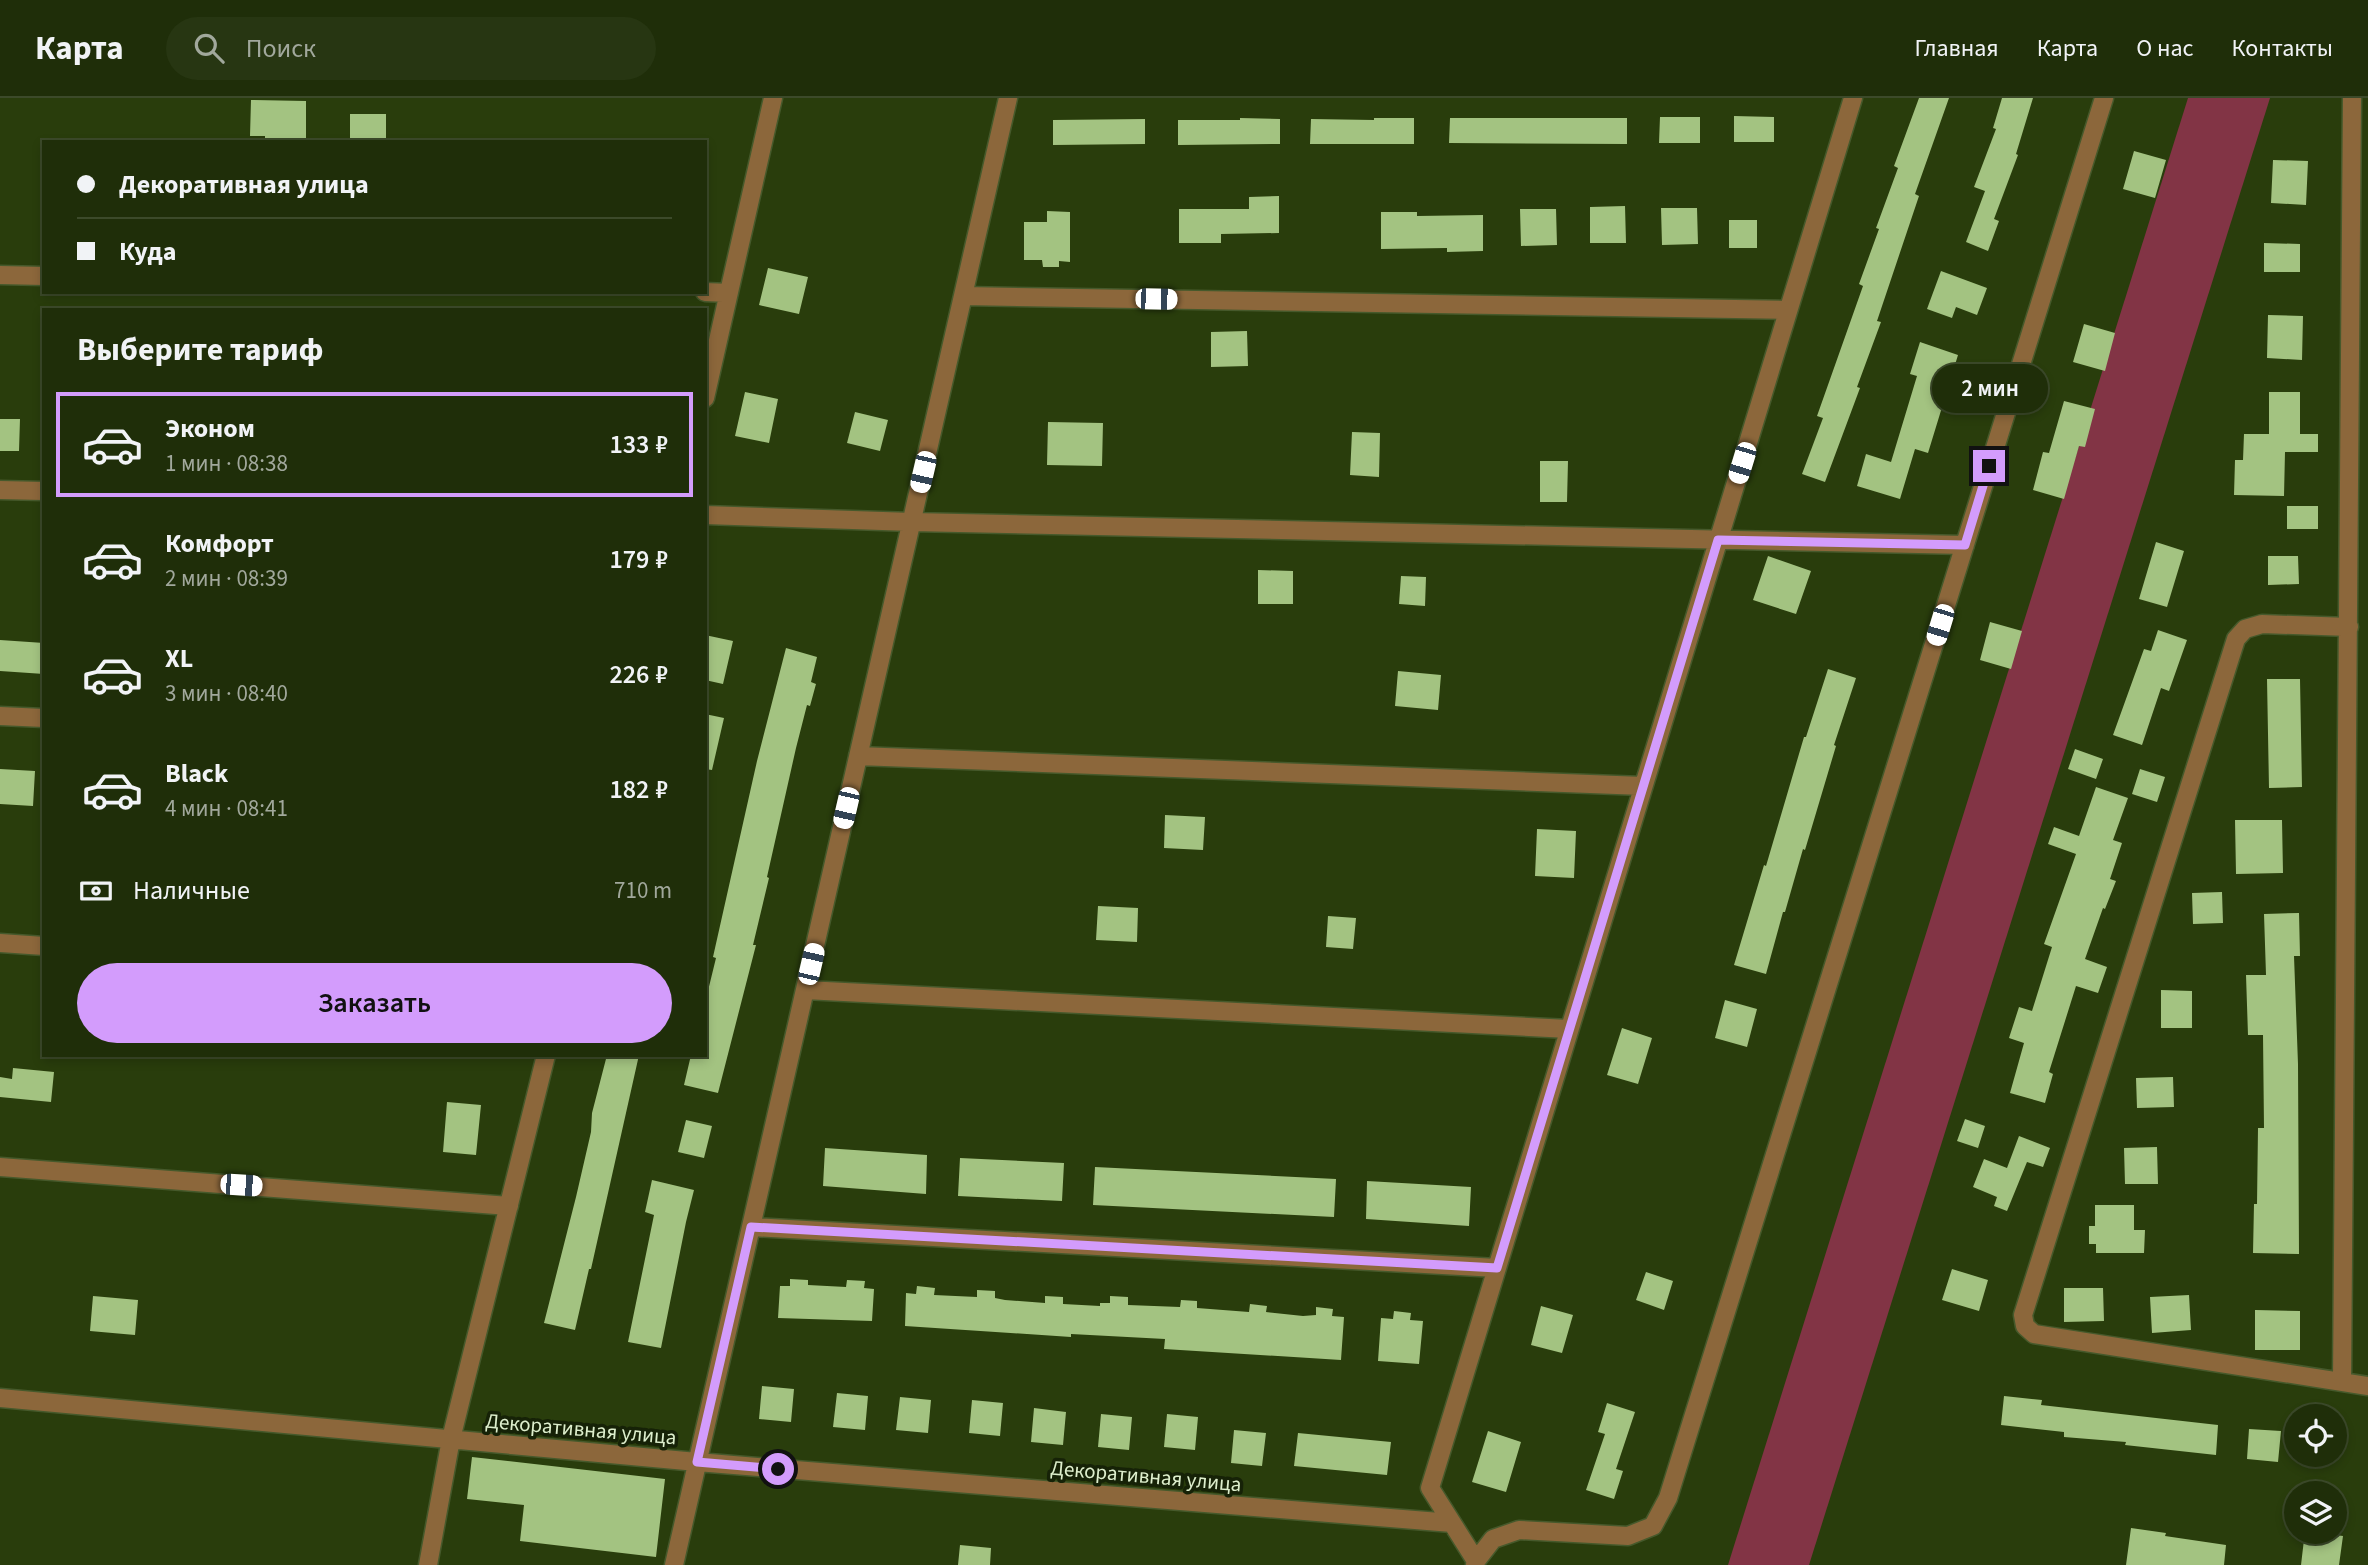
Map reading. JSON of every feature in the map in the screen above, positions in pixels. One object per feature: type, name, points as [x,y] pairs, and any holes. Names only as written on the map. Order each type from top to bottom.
[{"type":"street","points":[[707,389],[773,98]]},
{"type":"street","points":[[674,1565],[1008,98]]},
{"type":"street","points":[[1853,98],[1430,1488],[1475,1563],[1493,1539],[1519,1530],[1628,1536],[1653,1526],[1668,1498],[2104,98]]},
{"type":"street","points":[[2342,1382],[2352,98]]},
{"type":"street","points":[[0,275],[42,276]]},
{"type":"street","points":[[707,292],[729,293]]},
{"type":"street","points":[[963,296],[1788,310]]},
{"type":"street","points":[[0,490],[42,491]]},
{"type":"street","points":[[707,515],[1965,545]]},
{"type":"street","points":[[2349,627],[2262,624],[2245,629],[2236,639],[2023,1315],[2025,1326],[2034,1334],[2368,1386]]},
{"type":"street","points":[[0,716],[42,718]]},
{"type":"street","points":[[858,756],[1643,786]]},
{"type":"street","points":[[0,943],[42,946]]},
{"type":"street","points":[[805,990],[1569,1029]]},
{"type":"street","points":[[428,1565],[451,1439],[546,1057]]},
{"type":"street","points":[[0,1167],[509,1206]]},
{"type":"street","points":[[751,1227],[1497,1268]]},
{"type":"street","name":"Декоративная улица","points":[[0,1398],[697,1462],[1452,1523]]},
{"type":"shaded area","points":[[2188,98],[2270,98],[1809,1565],[1728,1565]]},
{"type":"building","points":[[1919,98],[1949,98],[1915,194],[1919,196],[1877,321],[1881,322],[1857,387],[1860,388],[1825,482],[1802,474],[1823,418],[1817,416],[1863,286],[1859,284],[1898,168],[1894,166]]},
{"type":"building","points":[[2002,98],[2033,98],[2016,154],[2018,155],[1994,219],[1999,221],[1988,251],[1966,242],[1985,191],[1974,187],[1996,129],[1993,128]]},
{"type":"building","points":[[251,100],[306,101],[306,140],[265,140],[265,136],[250,136]]},
{"type":"building","points":[[350,114],[386,114],[386,140],[350,140]]},
{"type":"building","points":[[1734,116],[1774,117],[1774,142],[1734,142]]},
{"type":"building","points":[[1660,117],[1700,117],[1700,143],[1659,143]]},
{"type":"building","points":[[1414,118],[1414,144],[1310,144],[1311,119]]},
{"type":"building","points":[[1450,118],[1627,118],[1627,144],[1449,143]]},
{"type":"building","points":[[1145,119],[1145,144],[1053,145],[1053,120]]},
{"type":"building","points":[[1280,119],[1280,144],[1178,145],[1178,120]]},
{"type":"building","points":[[2134,151],[2166,160],[2155,198],[2123,189]]},
{"type":"building","points":[[2273,160],[2308,161],[2306,205],[2271,203]]},
{"type":"building","points":[[1279,196],[1279,233],[1221,234],[1221,243],[1179,243],[1179,209],[1249,209],[1249,197]]},
{"type":"building","points":[[1625,206],[1626,243],[1590,243],[1590,207]]},
{"type":"building","points":[[1661,208],[1697,208],[1698,244],[1662,245]]},
{"type":"building","points":[[1520,209],[1556,209],[1557,245],[1521,246]]},
{"type":"building","points":[[1047,211],[1070,212],[1070,262],[1059,261],[1059,267],[1043,267],[1042,260],[1024,260],[1024,222],[1047,222]]},
{"type":"building","points":[[1381,212],[1417,212],[1417,216],[1483,215],[1483,251],[1447,252],[1447,248],[1381,249]]},
{"type":"building","points":[[1729,220],[1757,220],[1757,248],[1729,248]]},
{"type":"building","points":[[2264,243],[2300,244],[2300,272],[2264,272]]},
{"type":"building","points":[[768,268],[808,277],[799,314],[759,305]]},
{"type":"building","points":[[1941,271],[1987,288],[1977,315],[1956,307],[1952,318],[1927,309]]},
{"type":"building","points":[[2268,315],[2303,316],[2302,360],[2267,358]]},
{"type":"building","points":[[2084,324],[2115,333],[2105,371],[2073,362]]},
{"type":"building","points":[[1247,331],[1248,366],[1211,367],[1211,332]]},
{"type":"building","points":[[1920,342],[1958,355],[1928,453],[1915,449],[1900,499],[1857,486],[1866,454],[1891,462],[1917,376],[1910,374]]},
{"type":"building","points":[[745,392],[778,399],[769,443],[735,436]]},
{"type":"building","points":[[2269,392],[2300,392],[2300,434],[2318,434],[2318,452],[2285,452],[2284,496],[2234,495],[2235,460],[2243,460],[2244,434],[2269,434]]},
{"type":"building","points":[[2064,401],[2095,409],[2085,447],[2079,446],[2064,499],[2033,490],[2043,452],[2049,453]]},
{"type":"building","points":[[855,412],[888,420],[880,451],[847,443]]},
{"type":"building","points":[[0,419],[20,419],[19,451],[0,451]]},
{"type":"building","points":[[1048,422],[1103,423],[1102,466],[1047,465]]},
{"type":"building","points":[[1352,432],[1380,433],[1379,477],[1350,475]]},
{"type":"building","points":[[1540,461],[1568,461],[1567,502],[1540,502]]},
{"type":"building","points":[[2287,506],[2318,506],[2318,529],[2287,529]]},
{"type":"building","points":[[2156,542],[2184,551],[2167,607],[2139,599]]},
{"type":"building","points":[[1768,556],[1811,571],[1796,614],[1753,600]]},
{"type":"building","points":[[2268,556],[2298,556],[2299,584],[2268,585]]},
{"type":"building","points":[[1258,570],[1293,571],[1293,604],[1258,604]]},
{"type":"building","points":[[1401,576],[1426,577],[1425,606],[1399,604]]},
{"type":"building","points":[[1990,622],[2022,631],[2011,669],[1980,660]]},
{"type":"building","points":[[2158,630],[2187,640],[2169,691],[2161,688],[2142,745],[2113,735],[2144,649],[2151,651]]},
{"type":"building","points":[[707,635],[733,641],[723,684],[707,680]]},
{"type":"building","points":[[0,640],[42,643],[42,674],[0,671]]},
{"type":"building","points":[[786,648],[817,657],[811,682],[816,684],[810,706],[807,705],[796,748],[753,945],[756,945],[718,1093],[684,1085],[691,1057],[707,1057],[707,995],[716,958],[713,957],[757,761]]},
{"type":"building","points":[[1828,669],[1856,678],[1766,974],[1734,965],[1804,737]]},
{"type":"building","points":[[1398,671],[1441,675],[1438,710],[1395,706]]},
{"type":"building","points":[[2267,679],[2300,679],[2302,787],[2269,788]]},
{"type":"building","points":[[707,714],[724,718],[712,770],[707,769]]},
{"type":"building","points":[[2075,749],[2103,759],[2096,779],[2068,769]]},
{"type":"building","points":[[0,769],[35,771],[33,806],[0,804]]},
{"type":"building","points":[[2140,769],[2165,777],[2157,802],[2132,794]]},
{"type":"building","points":[[2096,787],[2128,798],[2113,840],[2122,843],[2110,879],[2116,881],[2105,909],[2103,908],[2085,959],[2107,967],[2098,993],[2076,986],[2049,1072],[2053,1074],[2045,1103],[2010,1093],[2024,1043],[2009,1038],[2019,1007],[2032,1011],[2052,947],[2044,944],[2076,854],[2048,844],[2054,827],[2079,836]]},
{"type":"building","points":[[1165,815],[1205,817],[1203,850],[1164,848]]},
{"type":"building","points":[[2235,820],[2282,820],[2283,873],[2236,874]]},
{"type":"building","points":[[1537,829],[1576,831],[1574,878],[1535,876]]},
{"type":"building","points":[[2222,892],[2223,923],[2193,924],[2192,893]]},
{"type":"building","points":[[1098,906],[1138,908],[1137,942],[1096,940]]},
{"type":"building","points":[[2299,913],[2300,956],[2294,956],[2298,1064],[2299,1254],[2253,1253],[2258,1128],[2264,1128],[2263,1035],[2248,1035],[2246,975],[2266,975],[2264,914]]},
{"type":"building","points":[[1328,916],[1356,918],[1353,949],[1326,947]]},
{"type":"building","points":[[2161,990],[2192,991],[2192,1028],[2161,1028]]},
{"type":"building","points":[[1725,1000],[1757,1009],[1747,1047],[1715,1038]]},
{"type":"building","points":[[1622,1028],[1652,1038],[1638,1084],[1607,1075]]},
{"type":"building","points":[[606,1057],[639,1057],[575,1330],[544,1323],[591,1132],[592,1113]]},
{"type":"building","points":[[13,1068],[54,1072],[51,1102],[0,1097],[0,1077],[12,1079]]},
{"type":"building","points":[[2173,1077],[2174,1107],[2137,1108],[2136,1078]]},
{"type":"building","points":[[447,1102],[481,1105],[476,1155],[443,1152]]},
{"type":"building","points":[[1965,1119],[1985,1126],[1978,1148],[1957,1141]]},
{"type":"building","points":[[686,1120],[712,1126],[704,1158],[678,1152]]},
{"type":"building","points":[[2019,1136],[2050,1148],[2043,1167],[2027,1162],[2007,1211],[1994,1206],[1997,1197],[1973,1187],[1984,1159],[2007,1168]]},
{"type":"building","points":[[2157,1147],[2158,1184],[2125,1184],[2124,1148]]},
{"type":"building","points":[[825,1148],[927,1155],[926,1194],[823,1186]]},
{"type":"building","points":[[960,1158],[1064,1163],[1062,1201],[958,1196]]},
{"type":"building","points":[[1095,1167],[1336,1179],[1334,1217],[1093,1205]]},
{"type":"building","points":[[652,1180],[694,1190],[661,1348],[628,1342],[654,1215],[645,1212]]},
{"type":"building","points":[[1367,1181],[1471,1187],[1469,1226],[1366,1219]]},
{"type":"building","points":[[2095,1205],[2134,1205],[2134,1230],[2145,1230],[2144,1253],[2096,1253],[2096,1244],[2089,1244],[2089,1226],[2095,1226]]},
{"type":"building","points":[[1952,1269],[1988,1280],[1979,1311],[1942,1300]]},
{"type":"building","points":[[1646,1272],[1673,1281],[1664,1310],[1636,1300]]},
{"type":"building","points":[[790,1279],[808,1280],[808,1285],[846,1287],[847,1280],[865,1281],[864,1288],[874,1289],[872,1321],[778,1318],[780,1286],[790,1286]]},
{"type":"building","points":[[917,1286],[935,1288],[934,1295],[977,1297],[977,1290],[995,1291],[995,1298],[1045,1303],[1045,1296],[1063,1297],[1063,1304],[1100,1306],[1100,1303],[1110,1303],[1110,1296],[1128,1297],[1128,1305],[1180,1307],[1181,1300],[1197,1301],[1197,1308],[1249,1312],[1250,1304],[1267,1306],[1266,1312],[1303,1316],[1316,1315],[1316,1307],[1333,1309],[1332,1316],[1344,1317],[1341,1360],[1164,1349],[1165,1339],[1071,1334],[1071,1337],[905,1326],[906,1293],[916,1294]]},
{"type":"building","points":[[2064,1288],[2103,1288],[2104,1321],[2064,1322]]},
{"type":"building","points":[[2189,1295],[2191,1330],[2152,1333],[2150,1297]]},
{"type":"building","points":[[93,1296],[138,1300],[135,1335],[90,1331]]},
{"type":"building","points":[[1541,1306],[1573,1315],[1562,1353],[1531,1345]]},
{"type":"building","points":[[2255,1310],[2300,1311],[2300,1350],[2255,1350]]},
{"type":"building","points":[[1394,1311],[1411,1313],[1410,1320],[1423,1321],[1419,1364],[1378,1361],[1381,1318],[1393,1319]]},
{"type":"building","points":[[762,1386],[794,1389],[791,1422],[759,1419]]},
{"type":"building","points":[[837,1393],[868,1396],[865,1430],[833,1427]]},
{"type":"building","points":[[2004,1396],[2042,1400],[2041,1405],[2218,1425],[2216,1455],[2125,1445],[2126,1442],[2064,1437],[2064,1432],[2001,1425]]},
{"type":"building","points":[[900,1397],[931,1400],[928,1433],[896,1430]]},
{"type":"building","points":[[972,1400],[1003,1403],[1000,1436],[969,1433]]},
{"type":"building","points":[[1607,1403],[1635,1412],[1616,1469],[1623,1471],[1614,1499],[1586,1490],[1605,1434],[1598,1432]]},
{"type":"building","points":[[1034,1408],[1066,1412],[1063,1445],[1031,1442]]},
{"type":"building","points":[[1101,1414],[1132,1417],[1129,1450],[1098,1447]]},
{"type":"building","points":[[1167,1414],[1198,1417],[1195,1450],[1164,1447]]},
{"type":"building","points":[[2249,1429],[2281,1431],[2278,1462],[2247,1459]]},
{"type":"building","points":[[1234,1430],[1266,1433],[1262,1466],[1231,1463]]},
{"type":"building","points":[[1488,1431],[1521,1442],[1506,1492],[1472,1482]]},
{"type":"building","points":[[1298,1433],[1391,1442],[1387,1475],[1294,1466]]},
{"type":"building","points":[[472,1457],[665,1479],[656,1557],[520,1541],[524,1505],[467,1499]]},
{"type":"building","points":[[2131,1528],[2226,1545],[2224,1565],[2126,1565]]},
{"type":"building","points":[[2303,1544],[2342,1544],[2339,1565],[2301,1565]]},
{"type":"building","points":[[960,1545],[991,1548],[990,1565],[958,1565]]},
{"type":"route","points":[[778,1469],[697,1462],[751,1227],[1497,1268],[1718,540],[1965,545],[1989,466]]}]
